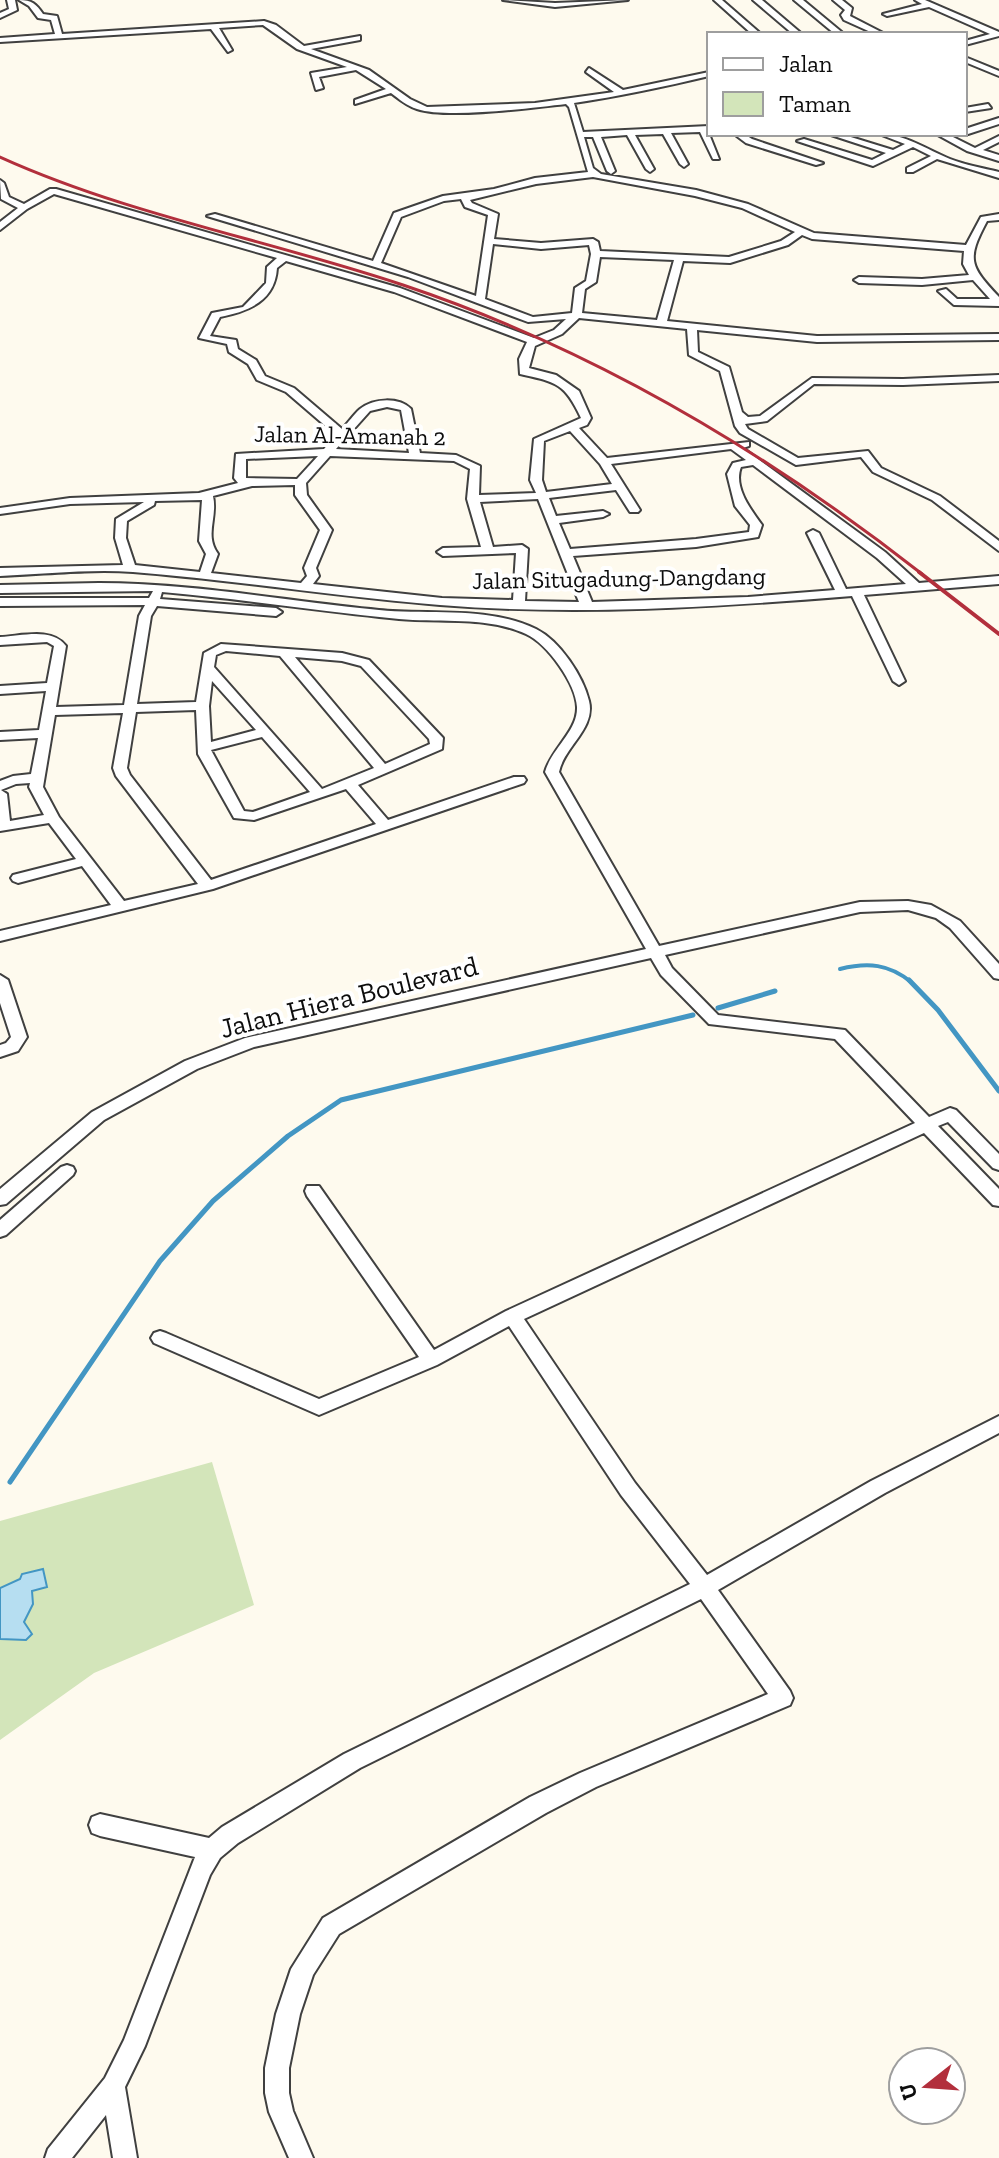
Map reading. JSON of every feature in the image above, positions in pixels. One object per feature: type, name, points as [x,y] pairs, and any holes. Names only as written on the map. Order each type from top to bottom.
[{"type":"street","points":[[0,16],[13,10],[11,0]]},
{"type":"street","points":[[23,0],[32,4],[41,16],[54,18],[59,35]]},
{"type":"street","points":[[507,0],[555,5],[624,0]]},
{"type":"street","points":[[718,0],[755,32]]},
{"type":"street","points":[[757,0],[796,32]]},
{"type":"street","points":[[798,0],[838,32]]},
{"type":"street","points":[[837,0],[849,10],[845,15],[847,18],[877,32]]},
{"type":"street","points":[[919,0],[998,34]]},
{"type":"street","points":[[887,14],[929,5]]},
{"type":"street","points":[[970,22],[989,19]]},
{"type":"street","points":[[0,40],[271,25],[301,48],[356,68],[393,89],[416,108],[427,109],[509,109],[569,103],[707,74]]},
{"type":"street","points":[[214,27],[228,50]]},
{"type":"street","points":[[967,42],[998,34]]},
{"type":"street","points":[[301,48],[357,38]]},
{"type":"street","points":[[967,60],[999,74]]},
{"type":"street","points":[[319,88],[314,75],[356,68]]},
{"type":"street","points":[[589,70],[623,94]]},
{"type":"street","points":[[358,102],[393,89]]},
{"type":"street","points":[[569,103],[573,106],[572,111],[582,135],[589,169],[594,174]]},
{"type":"street","points":[[967,110],[988,106]]},
{"type":"street","points":[[967,132],[999,121]]},
{"type":"street","points":[[582,135],[706,129]]},
{"type":"street","points":[[666,131],[684,164]]},
{"type":"street","points":[[630,133],[650,169]]},
{"type":"street","points":[[596,134],[611,171]]},
{"type":"street","points":[[708,136],[716,157]]},
{"type":"street","points":[[741,136],[819,163]]},
{"type":"street","points":[[749,141],[760,136]]},
{"type":"street","points":[[780,151],[812,136]]},
{"type":"street","points":[[839,136],[894,153]]},
{"type":"street","points":[[889,136],[965,166],[999,175]]},
{"type":"street","points":[[959,136],[975,151],[999,158]]},
{"type":"street","points":[[975,151],[999,139]]},
{"type":"street","points":[[801,141],[873,163],[913,144]]},
{"type":"street","points":[[910,170],[937,156]]},
{"type":"street","points":[[954,172],[965,166]]},
{"type":"street","points":[[376,265],[394,217],[443,199],[503,191],[535,181],[594,174],[696,193],[745,206],[800,232],[826,238],[966,248]]},
{"type":"street","points":[[0,183],[5,199],[24,207]]},
{"type":"street","points":[[0,227],[24,207],[53,191],[397,290],[534,341]]},
{"type":"street","points":[[470,196],[465,199],[468,205],[493,214],[480,301]]},
{"type":"street","points":[[212,216],[376,265],[536,320],[577,315],[692,329],[842,340],[999,337]]},
{"type":"street","points":[[999,217],[984,219],[966,248],[967,265],[999,302]]},
{"type":"street","points":[[596,254],[730,260],[746,250],[784,244],[800,232]]},
{"type":"street","points":[[489,241],[541,246],[593,242],[596,254],[591,282],[580,288],[577,315],[558,332],[529,344],[524,372],[552,377],[575,393],[586,418],[583,423],[539,439],[536,480],[587,606]]},
{"type":"street","points":[[285,257],[272,267],[271,284],[246,309],[216,315],[204,338],[232,342],[233,350],[252,362],[261,378],[290,390],[341,434]]},
{"type":"street","points":[[661,325],[679,258]]},
{"type":"street","points":[[859,280],[922,282],[975,277]]},
{"type":"street","points":[[943,291],[954,302],[999,302]]},
{"type":"street","points":[[692,329],[691,350],[700,358],[724,367],[741,428],[796,462],[864,453],[877,470],[936,498],[999,547]]},
{"type":"street","points":[[738,414],[746,421],[763,419],[812,381],[890,383],[999,378]]},
{"type":"street","points":[[306,585],[313,576],[310,568],[326,530],[301,495],[300,482],[325,452],[366,409],[399,404],[406,409],[415,456]]},
{"type":"street","points":[[572,427],[604,462],[634,510]]},
{"type":"street","points":[[604,462],[763,442]]},
{"type":"street","points":[[734,446],[881,555],[917,588]]},
{"type":"street","name":"Jalan Al-Amanah 2","points":[[248,484],[240,478],[240,456],[325,452],[456,458],[476,468],[472,483],[473,499],[488,550]]},
{"type":"street","points":[[567,553],[696,543],[754,535],[756,525],[741,506],[733,474],[734,467],[753,462]]},
{"type":"street","points":[[0,511],[70,501],[200,496],[248,484],[300,482]]},
{"type":"street","points":[[473,499],[540,496],[620,486]]},
{"type":"street","points":[[200,496],[209,498],[203,539],[206,549],[212,554],[205,574]]},
{"type":"street","points":[[130,568],[121,545],[119,532],[122,519],[159,499]]},
{"type":"street","points":[[552,520],[603,514]]},
{"type":"street","points":[[813,533],[899,681]]},
{"type":"street","points":[[443,552],[523,550],[519,605]]},
{"type":"street","name":"Jalan Situgadung-Dangdang","points":[[0,572],[130,568],[442,602],[587,606],[748,601],[999,580]]},
{"type":"street","points":[[174,572],[151,602],[145,616],[121,759],[123,776],[208,886]]},
{"type":"street","points":[[0,589],[161,588],[402,616],[500,622],[531,631],[548,641],[581,694],[585,710],[580,728],[553,757],[552,772],[666,971],[714,1020],[839,1034],[999,1200]]},
{"type":"street","points":[[0,602],[106,599],[381,620]]},
{"type":"street","points":[[0,641],[54,639],[60,646],[36,787],[53,818],[120,907]]},
{"type":"street","points":[[218,648],[284,652],[342,657],[365,663],[436,738],[437,746],[349,784],[254,816],[239,815],[204,748],[202,706],[210,653],[218,648]]},
{"type":"street","points":[[284,652],[382,769]]},
{"type":"street","points":[[209,669],[318,793]]},
{"type":"street","points":[[0,690],[53,687]]},
{"type":"street","points":[[50,711],[202,706]]},
{"type":"street","points":[[204,748],[265,732]]},
{"type":"street","points":[[0,736],[45,734]]},
{"type":"street","points":[[0,786],[13,780],[36,778]]},
{"type":"street","points":[[0,936],[208,886],[519,780]]},
{"type":"street","points":[[349,784],[386,827]]},
{"type":"street","points":[[0,794],[2,827],[53,818]]},
{"type":"street","points":[[18,878],[85,861]]},
{"type":"street","name":"Jalan Hiera Boulevard","points":[[0,1199],[98,1116],[191,1065],[251,1042],[860,907],[913,904],[939,911],[969,936],[999,974]]},
{"type":"street","points":[[0,980],[19,1037],[12,1047],[0,1051]]},
{"type":"street","points":[[160,1338],[319,1407],[431,1360],[512,1316],[950,1114],[999,1164]]},
{"type":"street","points":[[0,1230],[67,1171]]},
{"type":"street","points":[[313,1191],[431,1360]]},
{"type":"street","points":[[301,2158],[281,2112],[277,2068],[288,2014],[303,1969],[331,1926],[538,1805],[588,1780],[783,1698],[704,1587],[628,1489],[512,1316]]},
{"type":"street","points":[[57,2158],[113,2086],[133,2046],[201,1869],[212,1850],[230,1835],[352,1761],[704,1587],[878,1487],[999,1424]]},
{"type":"street","points":[[100,1825],[212,1850]]},
{"type":"street","points":[[113,2086],[125,2158]]},
{"type":"green space","points":[[212,1462],[254,1605],[94,1673],[0,1740],[0,1521]]},
{"type":"water","points":[[43,1569],[47,1587],[32,1591],[33,1604],[24,1622],[32,1634],[26,1640],[0,1639],[0,1588],[20,1579],[22,1574]]},
{"type":"waterway","points":[[840,969],[878,966],[895,971],[911,982]]},
{"type":"waterway","points":[[911,982],[938,1010],[999,1091]]},
{"type":"waterway","points":[[718,1008],[775,991]]},
{"type":"waterway","points":[[10,1482],[160,1261],[213,1201],[288,1136],[341,1100],[693,1015]]},
{"type":"railway","points":[[0,157],[148,211],[403,285],[542,340],[675,407],[739,445],[922,574]]},
{"type":"railway","points":[[919,572],[999,634]]}]
